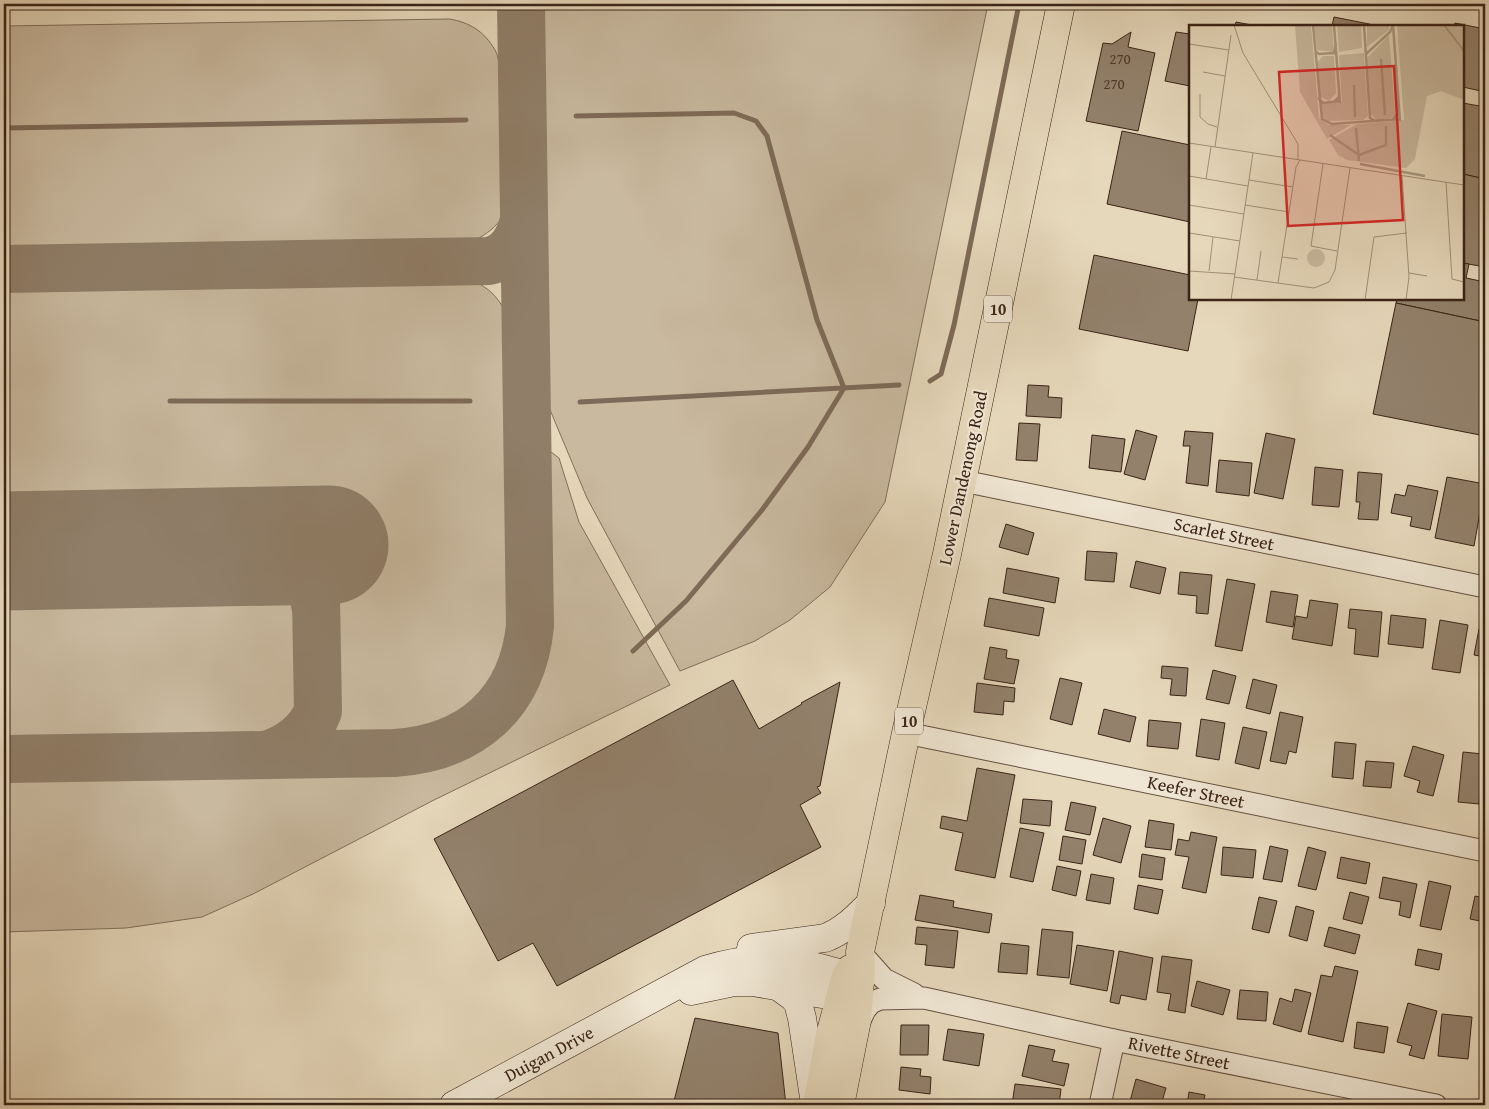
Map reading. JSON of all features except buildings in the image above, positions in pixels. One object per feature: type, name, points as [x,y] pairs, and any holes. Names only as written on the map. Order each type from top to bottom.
[{"type":"highway","name":"Lower Dandenong Road","points":[[816,1105],[830,1034],[852,986],[871,903],[906,733],[963,481],[1061,4]]},
{"type":"highway","name":"Lower Dandenong Road","points":[[840,1105],[855,1032],[852,986]]},
{"type":"main road","points":[[704,970],[729,956],[753,948],[825,938],[834,935],[847,926],[871,903]]},
{"type":"main road","name":"Duigan Drive","points":[[454,1105],[704,970],[732,962],[767,959],[820,968],[852,986]]},
{"type":"main road","name":"Duigan Drive","points":[[643,1004],[708,986],[734,982],[753,982],[822,994],[852,986]]},
{"type":"main road","points":[[778,986],[793,997],[798,1004],[816,1105]]},
{"type":"street","name":"Scarlet Street","points":[[963,481],[1485,587]]},
{"type":"street","name":"Keefer Street","points":[[906,733],[1485,851]]},
{"type":"street","name":"Rivette Street","points":[[860,952],[884,979],[924,998]]},
{"type":"street","name":"Rivette Street","points":[[855,1032],[865,1010],[875,1001],[884,998],[924,998],[1114,1040],[1352,1097],[1436,1105]]},
{"type":"street","points":[[1100,1105],[1114,1040]]},
{"type":"shaded area","points":[[535,4],[988,4],[885,502],[830,587],[790,620],[755,641],[680,671],[587,498],[540,386]]},
{"type":"shaded area","points":[[449,19],[463,22],[475,28],[491,43],[499,62],[503,80],[510,154],[510,196],[503,216],[484,235],[468,243],[450,248],[4,255],[4,26]]},
{"type":"shaded area","points":[[451,275],[474,281],[492,293],[504,310],[512,333],[515,619],[511,640],[497,677],[486,694],[456,720],[438,729],[407,737],[334,739],[330,521],[4,526],[4,282]]},
{"type":"shaded area","points":[[547,449],[559,458],[579,522],[670,685],[434,800],[253,894],[202,917],[126,928],[4,932],[4,773],[395,767],[450,755],[473,744],[493,730],[511,713],[525,693],[536,668],[543,640]]},
{"type":"shaded area","points":[[236,572],[264,579],[284,589],[294,602],[302,629],[307,665],[303,697],[296,712],[273,735],[255,743],[4,747],[4,576]]},
{"type":"waterway","points":[[930,381],[941,374],[954,325],[1019,4]]},
{"type":"waterway","points":[[576,116],[734,113],[756,121],[767,136],[817,320],[844,388],[808,447],[762,510],[686,601],[633,651]]},
{"type":"waterway","points":[[4,128],[466,120]]},
{"type":"waterway","points":[[580,402],[899,385]]},
{"type":"waterway","points":[[170,401],[470,401]]},
{"type":"taxiway","points":[[4,759],[394,753],[422,749],[447,742],[469,731],[488,717],[504,699],[516,678],[525,654],[530,626],[521,4]]},
{"type":"taxiway","points":[[4,269],[489,261],[508,251],[516,240],[524,220]]},
{"type":"taxiway","points":[[266,755],[282,749],[297,739],[310,726],[318,711],[315,545]]},
{"type":"taxiway","points":[[167,548],[254,549],[277,555],[296,568],[303,576],[314,597],[316,609]]},
{"type":"runway","points":[[4,551],[329,545]]}]
